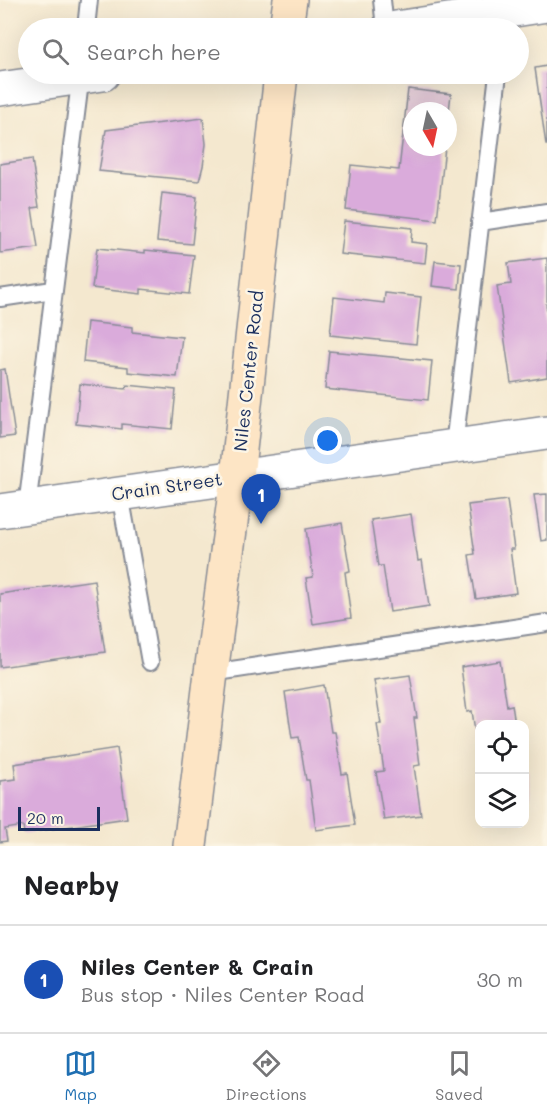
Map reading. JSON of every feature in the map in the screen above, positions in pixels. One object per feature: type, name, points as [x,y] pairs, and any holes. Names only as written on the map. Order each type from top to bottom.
[{"type":"main road","points":[[287,18],[290,0]]},
{"type":"main road","name":"Niles Center Road","points":[[190,846],[237,477],[280,84]]},
{"type":"street","points":[[511,18],[547,5]]},
{"type":"street","points":[[433,18],[470,8],[499,18]]},
{"type":"street","points":[[0,89],[31,84]]},
{"type":"street","name":"Crain Street","points":[[13,509],[547,433]]},
{"type":"lane","points":[[87,18],[89,0]]},
{"type":"lane","points":[[382,0],[384,18]]},
{"type":"lane","points":[[13,509],[53,290],[87,84]]},
{"type":"lane","points":[[454,446],[497,84]]},
{"type":"lane","points":[[480,222],[547,212]]},
{"type":"lane","points":[[0,298],[53,290]]},
{"type":"lane","points":[[120,494],[150,662]]},
{"type":"lane","points":[[211,673],[547,623]]},
{"type":"building","points":[[547,66],[547,145],[546,145],[535,68]]},
{"type":"building","points":[[408,89],[451,94],[450,102],[407,102]]},
{"type":"building","points":[[203,118],[206,144],[199,181],[99,171],[106,130]]},
{"type":"building","points":[[403,134],[403,156],[444,156],[437,220],[346,210],[351,165],[399,170]]},
{"type":"building","points":[[32,159],[39,207],[32,208],[38,248],[0,253],[0,164]]},
{"type":"building","points":[[162,193],[197,197],[192,244],[157,241]]},
{"type":"building","points":[[344,221],[412,228],[411,242],[427,244],[425,263],[340,254]]},
{"type":"building","points":[[97,248],[194,255],[189,294],[141,289],[141,294],[92,288]]},
{"type":"building","points":[[547,258],[547,377],[511,383],[497,286],[511,284],[508,263]]},
{"type":"building","points":[[435,261],[461,264],[459,289],[432,286]]},
{"type":"building","points":[[385,293],[421,297],[416,344],[330,335],[334,297],[384,303]]},
{"type":"building","points":[[87,322],[132,327],[132,332],[182,337],[177,377],[128,372],[128,367],[83,362]]},
{"type":"building","points":[[329,351],[432,361],[428,400],[325,389]]},
{"type":"building","points":[[5,369],[15,436],[0,438],[0,370]]},
{"type":"building","points":[[80,384],[126,389],[127,385],[176,390],[172,429],[122,424],[122,429],[76,424]]},
{"type":"building","points":[[547,494],[547,540],[541,541],[534,495]]},
{"type":"building","points":[[507,500],[514,549],[510,549],[516,593],[476,599],[469,555],[475,554],[468,505]]},
{"type":"building","points":[[411,514],[418,561],[422,560],[429,606],[390,612],[383,566],[378,566],[371,520]]},
{"type":"building","points":[[342,523],[350,571],[345,572],[351,618],[313,624],[306,578],[313,577],[306,529]]},
{"type":"building","points":[[94,580],[105,652],[0,667],[0,594]]},
{"type":"building","points":[[500,661],[507,706],[512,705],[514,720],[475,720],[475,731],[472,711],[467,712],[461,667]]},
{"type":"building","points":[[410,675],[417,718],[414,718],[420,765],[414,766],[421,815],[384,820],[376,772],[384,771],[377,724],[381,724],[374,680]]},
{"type":"building","points":[[324,685],[331,732],[335,732],[342,774],[347,773],[355,825],[316,830],[309,780],[306,780],[299,737],[292,738],[285,692]]},
{"type":"building","points":[[117,748],[127,818],[24,833],[23,826],[5,829],[7,841],[0,842],[0,781],[16,779],[14,764]]},
{"type":"place","name":"Niles Center & Crain","points":[[261,524]]}]
